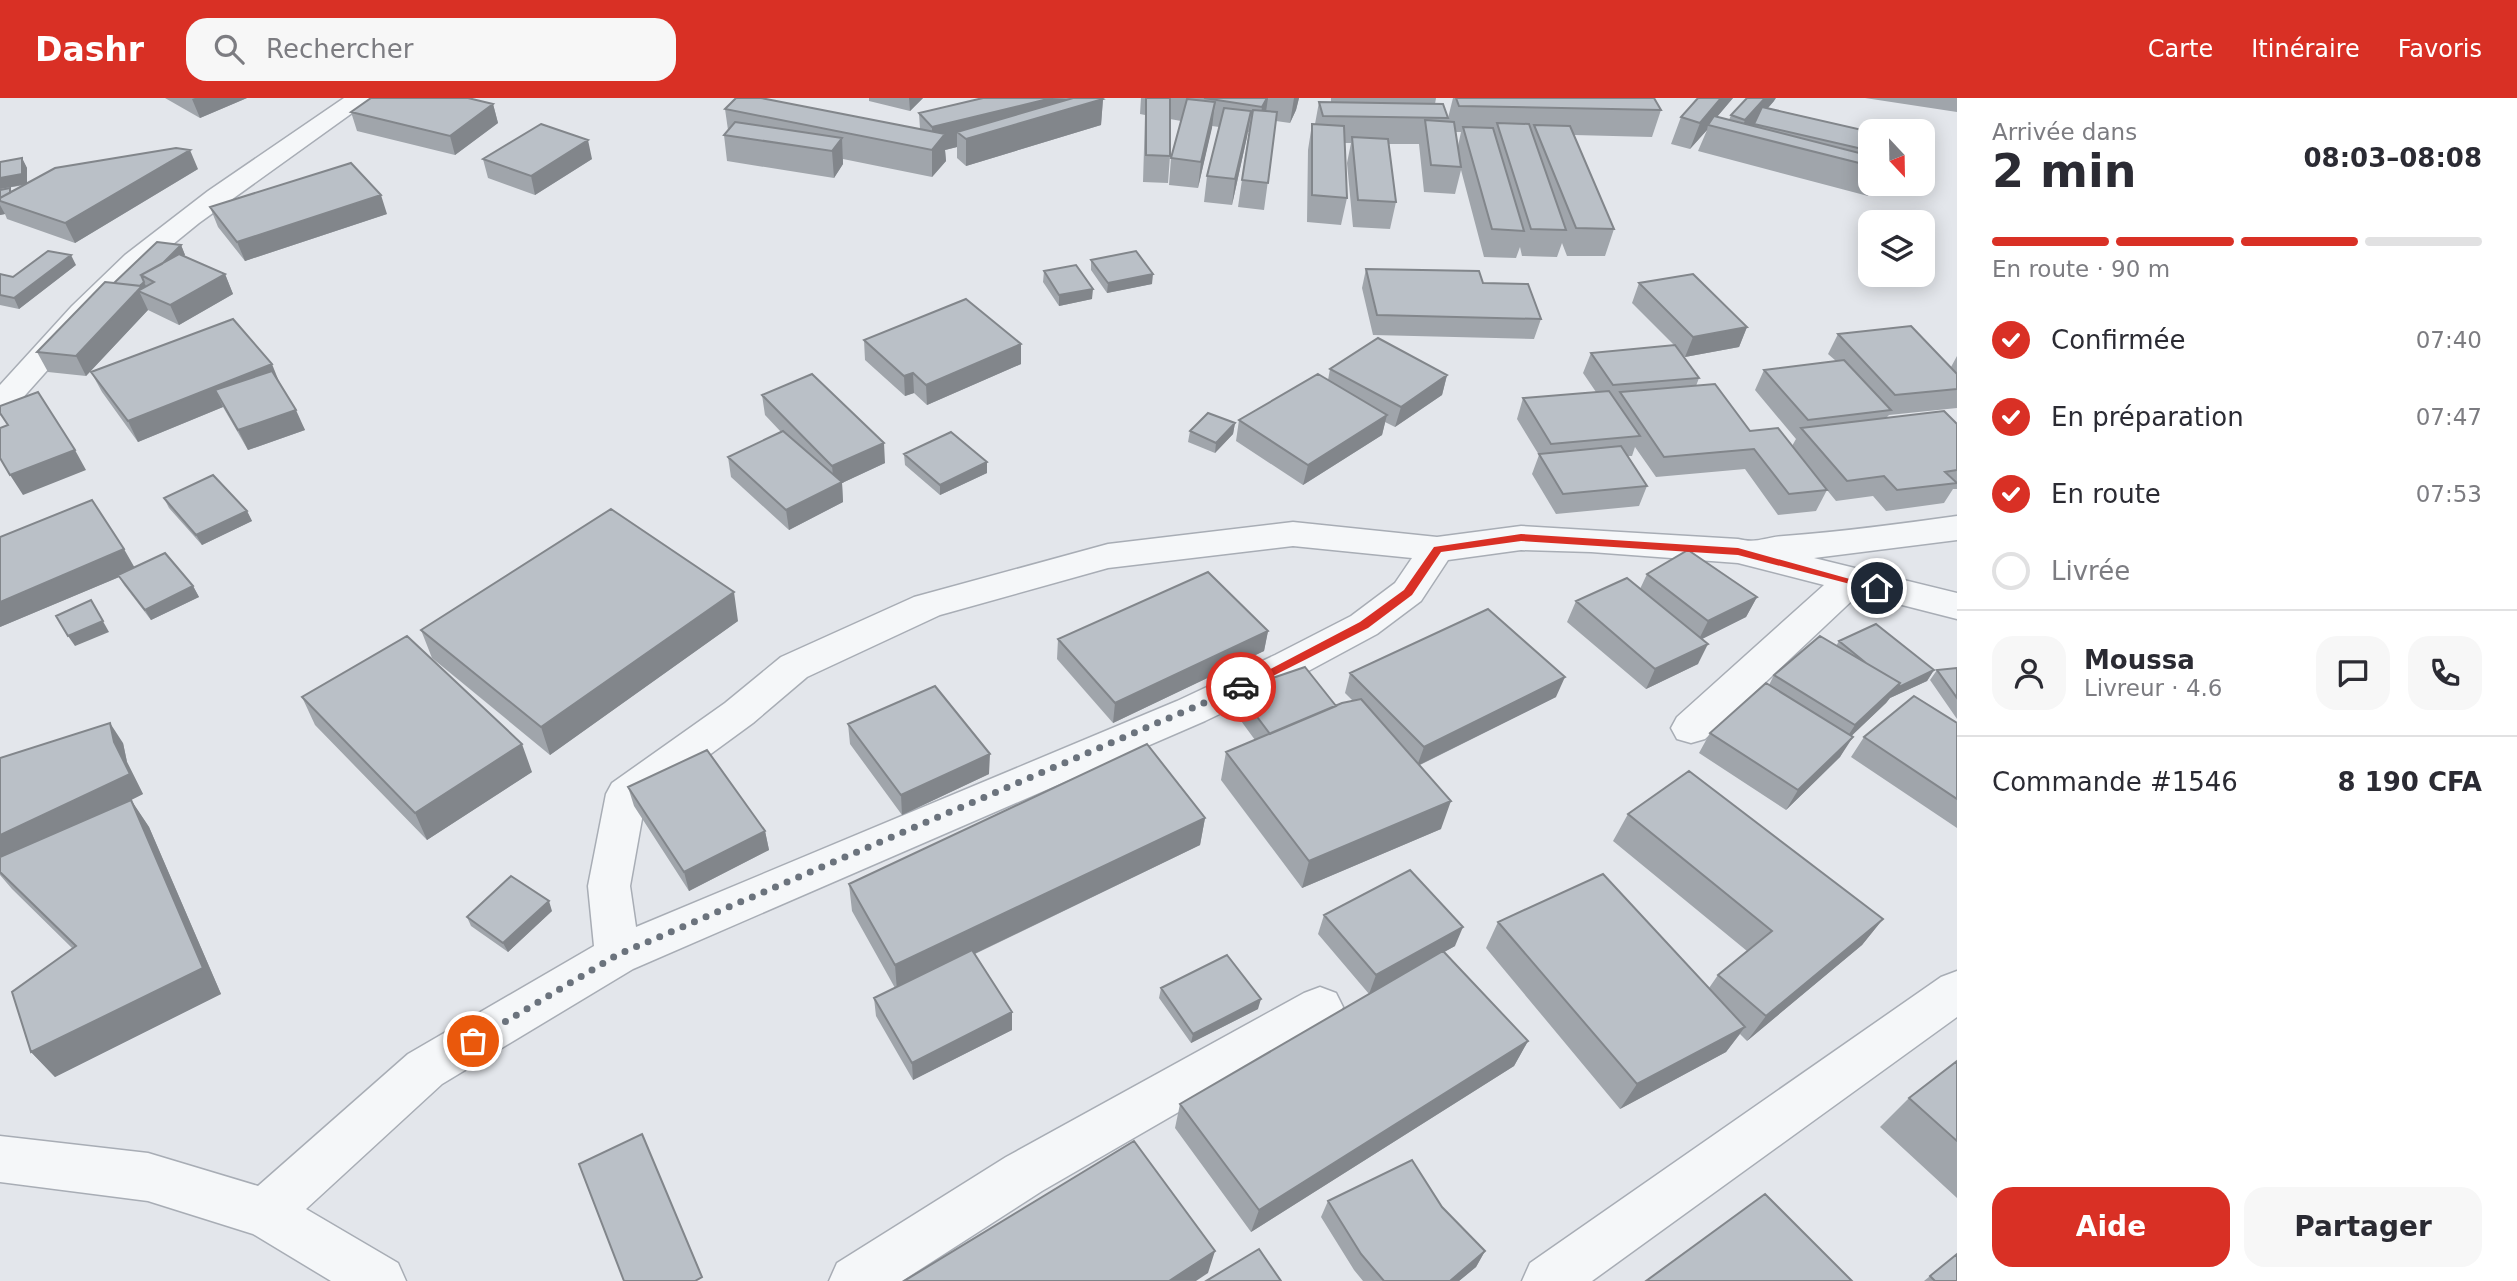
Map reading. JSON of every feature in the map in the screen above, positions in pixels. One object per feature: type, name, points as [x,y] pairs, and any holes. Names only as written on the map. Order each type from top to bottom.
[{"type":"street","points":[[0,404],[94,299],[135,261],[191,216],[360,98]]},
{"type":"street","points":[[617,955],[609,886],[626,794],[739,713],[794,667],[927,606],[1108,556],[1181,545],[1293,534],[1437,549],[1521,538],[1738,551],[1852,542],[1957,528]]},
{"type":"street","points":[[265,1213],[425,1069],[617,955],[1191,711],[1288,665],[1364,625],[1408,592],[1437,549]]},
{"type":"street","points":[[1738,551],[1850,582],[1957,606]]},
{"type":"street","points":[[1691,728],[1850,582]]},
{"type":"street","points":[[1548,1281],[1957,991]]},
{"type":"street","points":[[855,1281],[1024,1174],[1320,1007]]},
{"type":"street","points":[[0,1159],[148,1177],[265,1213],[380,1281]]},
{"type":"building","points":[[371,98],[468,98],[493,104],[450,136],[351,112]]},
{"type":"building","points":[[736,98],[761,98],[945,134],[932,150],[725,109]]},
{"type":"building","points":[[983,98],[1052,98],[932,127],[919,113]]},
{"type":"building","points":[[1073,98],[1103,99],[966,139],[957,132]]},
{"type":"building","points":[[1146,98],[1170,98],[1170,156],[1146,155]]},
{"type":"building","points":[[1204,98],[1267,98],[1262,107]]},
{"type":"building","points":[[1456,98],[1654,98],[1661,110],[1459,106]]},
{"type":"building","points":[[1698,98],[1721,98],[1700,123],[1681,117]]},
{"type":"building","points":[[1747,98],[1765,98],[1745,120],[1731,115]]},
{"type":"building","points":[[1187,99],[1215,102],[1201,162],[1171,158]]},
{"type":"building","points":[[1319,102],[1443,104],[1448,118],[1323,116]]},
{"type":"building","points":[[1762,107],[1858,129],[1858,148],[1754,124]]},
{"type":"building","points":[[1224,108],[1251,111],[1235,179],[1207,176]]},
{"type":"building","points":[[1253,110],[1277,112],[1268,183],[1242,180]]},
{"type":"building","points":[[1714,116],[1858,153],[1858,163],[1708,125]]},
{"type":"building","points":[[1425,120],[1454,122],[1461,167],[1431,165]]},
{"type":"building","points":[[735,122],[842,138],[832,151],[724,135]]},
{"type":"building","points":[[1497,123],[1529,124],[1566,230],[1531,229]]},
{"type":"building","points":[[541,124],[588,140],[531,176],[483,159]]},
{"type":"building","points":[[1312,124],[1344,126],[1347,198],[1312,195]]},
{"type":"building","points":[[1534,125],[1570,126],[1614,229],[1576,228]]},
{"type":"building","points":[[1463,127],[1493,128],[1524,231],[1492,229]]},
{"type":"building","points":[[1352,137],[1388,139],[1396,202],[1358,200]]},
{"type":"building","points":[[176,148],[190,150],[65,223],[0,201],[0,198],[55,168]]},
{"type":"building","points":[[22,158],[22,174],[0,178],[0,162]]},
{"type":"building","points":[[351,163],[381,195],[237,242],[210,207]]},
{"type":"building","points":[[10,188],[10,193],[0,198],[0,190]]},
{"type":"building","points":[[157,242],[181,245],[162,264],[141,275],[144,282],[140,286],[114,283]]},
{"type":"building","points":[[48,251],[71,255],[14,298],[0,295],[0,274],[13,277]]},
{"type":"building","points":[[1136,251],[1153,274],[1108,283],[1091,260]]},
{"type":"building","points":[[179,254],[225,274],[170,305],[138,291],[154,282],[141,275]]},
{"type":"building","points":[[1076,265],[1093,289],[1059,295],[1044,271]]},
{"type":"building","points":[[1366,269],[1479,271],[1483,283],[1528,284],[1541,319],[1377,315]]},
{"type":"building","points":[[1693,274],[1747,327],[1693,337],[1639,283]]},
{"type":"building","points":[[105,282],[142,286],[76,356],[37,352]]},
{"type":"building","points":[[966,299],[1021,344],[926,385],[913,373],[904,376],[864,340]]},
{"type":"building","points":[[233,319],[272,364],[128,421],[91,372]]},
{"type":"building","points":[[1911,326],[1957,374],[1957,389],[1895,395],[1838,334]]},
{"type":"building","points":[[1378,338],[1447,375],[1401,407],[1330,369]]},
{"type":"building","points":[[1675,345],[1699,378],[1613,385],[1591,353]]},
{"type":"building","points":[[1844,360],[1891,410],[1808,420],[1764,370]]},
{"type":"building","points":[[272,371],[296,410],[238,430],[215,390]]},
{"type":"building","points":[[812,374],[884,443],[832,466],[762,395]]},
{"type":"building","points":[[1318,374],[1387,415],[1308,465],[1239,420]]},
{"type":"building","points":[[1715,384],[1750,431],[1778,428],[1827,490],[1789,494],[1754,449],[1664,457],[1620,392]]},
{"type":"building","points":[[1609,391],[1640,436],[1551,444],[1523,398]]},
{"type":"building","points":[[38,392],[75,450],[10,475],[0,458],[0,428],[8,425],[0,413],[0,406]]},
{"type":"building","points":[[1944,411],[1957,424],[1957,470],[1945,472],[1957,483],[1897,490],[1884,476],[1847,481],[1801,428]]},
{"type":"building","points":[[1208,413],[1235,423],[1216,443],[1190,431]]},
{"type":"building","points":[[783,431],[842,482],[786,510],[728,457]]},
{"type":"building","points":[[951,432],[987,462],[940,485],[904,454]]},
{"type":"building","points":[[1621,446],[1647,486],[1563,494],[1539,454]]},
{"type":"building","points":[[213,475],[247,511],[196,535],[164,498]]},
{"type":"building","points":[[92,500],[124,549],[0,602],[0,537]]},
{"type":"building","points":[[611,509],[734,592],[541,727],[421,630]]},
{"type":"building","points":[[1688,550],[1757,597],[1708,621],[1647,574]]},
{"type":"building","points":[[165,553],[193,586],[145,610],[118,575]]},
{"type":"building","points":[[1208,572],[1268,631],[1115,703],[1058,639]]},
{"type":"building","points":[[1627,578],[1708,644],[1655,669],[1576,601]]},
{"type":"building","points":[[91,600],[103,621],[68,636],[56,616]]},
{"type":"building","points":[[1488,609],[1565,677],[1424,747],[1350,673]]},
{"type":"building","points":[[1876,624],[1934,670],[1897,688],[1900,683],[1866,663],[1839,641]]},
{"type":"building","points":[[407,636],[522,744],[415,813],[302,697]]},
{"type":"building","points":[[1820,636],[1900,683],[1855,725],[1774,675]]},
{"type":"building","points":[[1305,667],[1336,706],[1270,734],[1237,690]]},
{"type":"building","points":[[1957,668],[1957,698],[1937,670]]},
{"type":"building","points":[[1766,683],[1853,737],[1798,790],[1710,733]]},
{"type":"building","points":[[935,686],[990,754],[901,795],[848,724]]},
{"type":"building","points":[[1914,696],[1957,723],[1957,799],[1864,737]]},
{"type":"building","points":[[1361,699],[1451,801],[1309,861],[1226,752],[1342,703]]},
{"type":"building","points":[[110,723],[114,742],[130,774],[0,835],[0,758]]},
{"type":"building","points":[[1147,744],[1205,818],[895,965],[849,884]]},
{"type":"building","points":[[707,750],[765,831],[684,872],[628,787]]},
{"type":"building","points":[[1689,771],[1883,919],[1766,1016],[1718,975],[1772,931],[1628,814]]},
{"type":"building","points":[[131,800],[203,968],[31,1052],[12,992],[76,946],[0,872],[0,857]]},
{"type":"building","points":[[1410,870],[1463,927],[1376,975],[1324,915]]},
{"type":"building","points":[[1603,874],[1745,1027],[1637,1084],[1498,922]]},
{"type":"building","points":[[511,876],[549,901],[503,943],[467,917]]},
{"type":"building","points":[[972,950],[1012,1012],[912,1063],[874,998]]},
{"type":"building","points":[[1443,951],[1528,1041],[1259,1210],[1180,1104]]},
{"type":"building","points":[[1227,955],[1261,999],[1193,1034],[1161,988]]},
{"type":"building","points":[[1957,1061],[1957,1141],[1909,1098]]},
{"type":"building","points":[[642,1134],[702,1277],[695,1281],[624,1281],[579,1164]]},
{"type":"building","points":[[1134,1141],[1215,1251],[1169,1281],[904,1281]]},
{"type":"building","points":[[1412,1160],[1442,1207],[1485,1251],[1450,1281],[1384,1281],[1361,1254],[1328,1201]]},
{"type":"building","points":[[1765,1194],[1852,1281],[1646,1281]]},
{"type":"building","points":[[1259,1249],[1281,1281],[1206,1281]]},
{"type":"building","points":[[1957,1254],[1957,1281],[1935,1281],[1930,1276]]},
{"type":"way so far","points":[[473,1041],[617,955],[1191,711],[1241,687]]},
{"type":"route","points":[[1241,687],[1364,625],[1408,592],[1437,549],[1521,538],[1591,540],[1738,551],[1877,588]]}]
